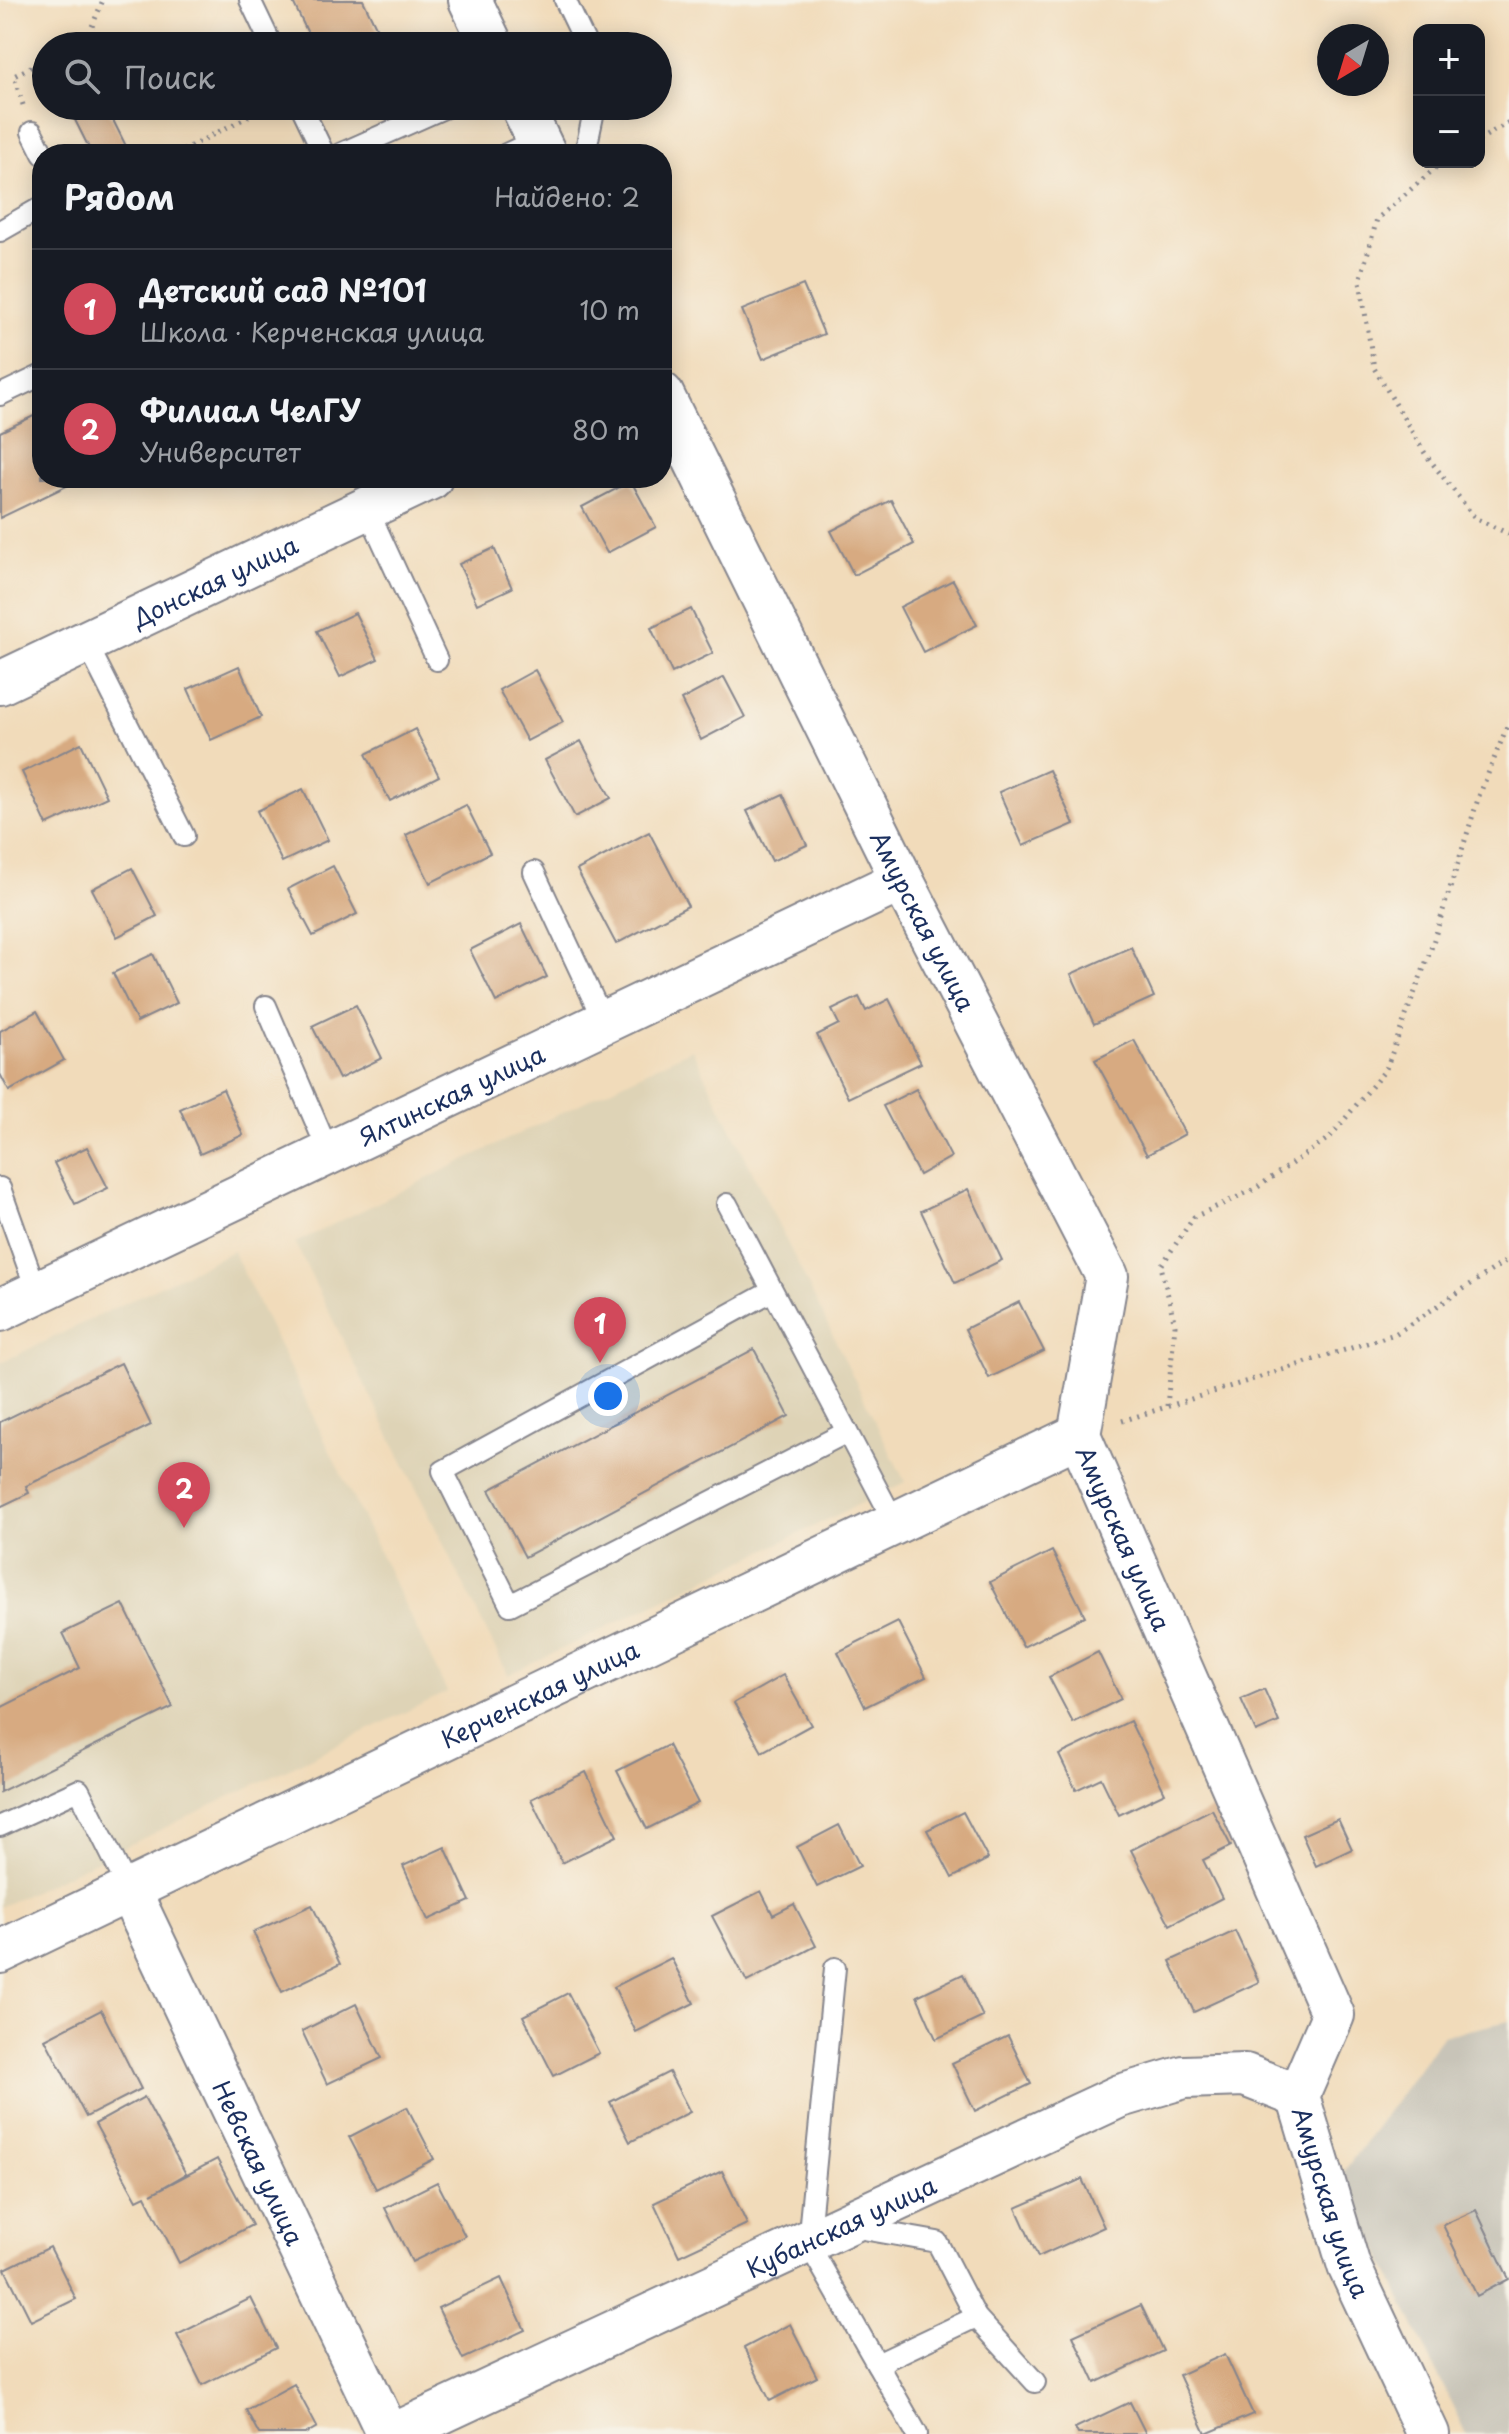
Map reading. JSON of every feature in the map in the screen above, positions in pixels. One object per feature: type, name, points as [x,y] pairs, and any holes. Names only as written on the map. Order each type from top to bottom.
[{"type":"street","points":[[470,0],[485,32]]},
{"type":"street","name":"Амурская улица","points":[[672,414],[902,880],[1107,1276],[1079,1435],[1333,2015],[1298,2096],[1349,2266],[1428,2434]]},
{"type":"street","name":"Донская улица","points":[[0,683],[410,488]]},
{"type":"street","name":"Ялтинская улица","points":[[0,1310],[902,880]]},
{"type":"street","name":"Керченская улица","points":[[0,1952],[1079,1435]]},
{"type":"street","name":"Невская улица","points":[[129,1890],[388,2434]]},
{"type":"street","name":"Кубанская улица","points":[[395,2434],[1120,2096],[1184,2077],[1245,2075],[1298,2096]]},
{"type":"lane","points":[[250,0],[265,32]]},
{"type":"lane","points":[[565,0],[580,32]]},
{"type":"lane","points":[[308,120],[319,144]]},
{"type":"lane","points":[[362,144],[416,120]]},
{"type":"lane","points":[[587,144],[592,120]]},
{"type":"lane","points":[[32,132],[38,144]]},
{"type":"lane","points":[[0,231],[32,213]]},
{"type":"lane","points":[[0,395],[32,380]]},
{"type":"lane","points":[[367,508],[437,660]]},
{"type":"lane","points":[[86,642],[184,836]]},
{"type":"lane","points":[[534,872],[604,1022]]},
{"type":"lane","points":[[266,1006],[329,1153]]},
{"type":"lane","points":[[0,1188],[37,1292]]},
{"type":"lane","points":[[727,1204],[895,1523]]},
{"type":"lane","points":[[772,1291],[443,1471],[510,1605],[847,1432]]},
{"type":"lane","points":[[0,1826],[79,1790],[129,1890]]},
{"type":"lane","points":[[835,1968],[826,2234],[877,2364],[917,2434]]},
{"type":"lane","points":[[826,2234],[937,2242],[976,2317],[1035,2382]]},
{"type":"lane","points":[[877,2364],[976,2317]]},
{"type":"path","points":[[90,32],[103,0]]},
{"type":"path","points":[[32,66],[14,76],[32,132]]},
{"type":"path","points":[[195,144],[241,120]]},
{"type":"path","points":[[1485,136],[1509,122]]},
{"type":"path","points":[[1435,168],[1377,219],[1360,281],[1374,368],[1426,455],[1475,518],[1509,534]]},
{"type":"path","points":[[1167,1406],[1175,1325],[1161,1266],[1194,1217],[1255,1189],[1330,1137],[1386,1069],[1431,949],[1479,796],[1509,722]]},
{"type":"path","points":[[1079,1435],[1395,1334],[1509,1259]]},
{"type":"shaded area","points":[[692,1049],[905,1482],[508,1675],[295,1243]]},
{"type":"shaded area","points":[[233,1251],[447,1692],[0,1907],[0,1363]]},
{"type":"shaded area","points":[[1509,2021],[1509,2434],[1466,2434],[1342,2174],[1442,2036]]},
{"type":"building","points":[[292,0],[363,0],[378,32],[307,32]]},
{"type":"building","points":[[75,120],[113,120],[125,144],[87,144]]},
{"type":"building","points":[[803,285],[824,334],[763,359],[742,310]]},
{"type":"building","points":[[32,417],[32,488],[62,488],[0,518],[0,432]]},
{"type":"building","points":[[618,488],[635,488],[656,527],[607,553],[582,507]]},
{"type":"building","points":[[891,500],[914,544],[854,575],[831,531]]},
{"type":"building","points":[[494,548],[512,588],[477,604],[459,564]]},
{"type":"building","points":[[953,580],[977,625],[923,652],[900,607]]},
{"type":"building","points":[[691,609],[713,653],[672,673],[651,628]]},
{"type":"building","points":[[355,613],[378,659],[340,677],[317,631]]},
{"type":"building","points":[[239,666],[261,717],[211,740],[188,689]]},
{"type":"building","points":[[535,670],[563,722],[527,741],[499,690]]},
{"type":"building","points":[[724,677],[745,717],[701,740],[681,700]]},
{"type":"building","points":[[415,729],[439,776],[390,801],[366,754]]},
{"type":"building","points":[[581,741],[611,798],[575,817],[545,760]]},
{"type":"building","points":[[81,743],[107,797],[47,825],[22,772]]},
{"type":"building","points":[[1049,770],[1074,824],[1023,846],[999,792]]},
{"type":"building","points":[[303,789],[328,840],[282,862],[257,811]]},
{"type":"building","points":[[783,794],[807,845],[772,861],[747,811]]},
{"type":"building","points":[[466,805],[490,853],[430,883],[406,835]]},
{"type":"building","points":[[649,832],[688,906],[616,944],[577,870]]},
{"type":"building","points":[[333,866],[357,914],[313,936],[288,889]]},
{"type":"building","points":[[132,868],[157,916],[117,937],[92,889]]},
{"type":"building","points":[[521,924],[547,977],[496,1002],[470,950]]},
{"type":"building","points":[[1131,947],[1154,997],[1094,1024],[1071,974]]},
{"type":"building","points":[[153,954],[177,1003],[137,1022],[113,973]]},
{"type":"building","points":[[859,997],[866,1011],[889,999],[921,1063],[848,1098],[817,1035],[839,1024],[832,1010]]},
{"type":"building","points":[[356,1005],[382,1058],[339,1079],[312,1026]]},
{"type":"building","points":[[37,1011],[64,1060],[9,1091],[0,1074],[0,1031]]},
{"type":"building","points":[[1134,1040],[1185,1134],[1147,1155],[1095,1060]]},
{"type":"building","points":[[223,1089],[243,1135],[200,1154],[180,1109]]},
{"type":"building","points":[[916,1089],[951,1157],[919,1175],[883,1106]]},
{"type":"building","points":[[87,1147],[108,1188],[75,1204],[54,1163]]},
{"type":"building","points":[[968,1189],[1002,1260],[955,1283],[921,1211]]},
{"type":"building","points":[[1019,1302],[1044,1351],[989,1378],[965,1329]]},
{"type":"building","points":[[754,1349],[789,1416],[525,1557],[489,1490]]},
{"type":"building","points":[[121,1363],[151,1425],[26,1486],[29,1493],[0,1507],[0,1422]]},
{"type":"building","points":[[1052,1551],[1085,1616],[1023,1647],[990,1582]]},
{"type":"building","points":[[123,1604],[173,1707],[0,1792],[0,1708],[80,1668],[63,1633]]},
{"type":"building","points":[[898,1622],[926,1677],[865,1707],[838,1652]]},
{"type":"building","points":[[1098,1652],[1121,1699],[1073,1723],[1049,1677]]},
{"type":"building","points":[[783,1675],[811,1725],[762,1752],[734,1703]]},
{"type":"building","points":[[1264,1689],[1279,1722],[1256,1732],[1241,1699]]},
{"type":"building","points":[[1130,1721],[1165,1793],[1119,1815],[1101,1778],[1076,1790],[1059,1755]]},
{"type":"building","points":[[668,1745],[698,1803],[647,1829],[617,1771]]},
{"type":"building","points":[[586,1772],[617,1836],[562,1863],[531,1799]]},
{"type":"building","points":[[1212,1809],[1231,1846],[1203,1860],[1222,1898],[1170,1925],[1131,1850]]},
{"type":"building","points":[[963,1812],[988,1859],[952,1878],[927,1830]]},
{"type":"building","points":[[1338,1819],[1352,1849],[1316,1866],[1302,1835]]},
{"type":"building","points":[[839,1825],[860,1866],[817,1887],[797,1847]]},
{"type":"building","points":[[445,1847],[470,1901],[428,1920],[403,1866]]},
{"type":"building","points":[[761,1891],[773,1915],[794,1904],[816,1946],[747,1982],[712,1916]]},
{"type":"building","points":[[312,1905],[340,1964],[282,1992],[253,1932]]},
{"type":"building","points":[[1235,1931],[1259,1982],[1194,2012],[1170,1961]]},
{"type":"building","points":[[671,1958],[694,2003],[636,2032],[614,1987]]},
{"type":"building","points":[[963,1974],[983,2017],[936,2039],[917,1996]]},
{"type":"building","points":[[568,1993],[599,2053],[554,2076],[523,2016]]},
{"type":"building","points":[[356,2004],[382,2058],[327,2084],[302,2031]]},
{"type":"building","points":[[101,2010],[141,2089],[86,2117],[45,2039]]},
{"type":"building","points":[[1008,2036],[1031,2084],[975,2111],[952,2063]]},
{"type":"building","points":[[669,2072],[690,2112],[630,2142],[610,2102]]},
{"type":"building","points":[[144,2097],[186,2174],[151,2194],[217,2159],[252,2225],[179,2263],[145,2196],[137,2200],[95,2124]]},
{"type":"building","points":[[407,2107],[434,2159],[376,2189],[349,2137]]},
{"type":"building","points":[[722,2171],[747,2224],[679,2256],[654,2203]]},
{"type":"building","points":[[1082,2179],[1104,2227],[1038,2257],[1016,2208]]},
{"type":"building","points":[[437,2182],[465,2236],[412,2262],[385,2208]]},
{"type":"building","points":[[1476,2210],[1509,2279],[1477,2296],[1443,2225]]},
{"type":"building","points":[[50,2247],[76,2299],[31,2321],[5,2269]]},
{"type":"building","points":[[501,2278],[525,2330],[463,2359],[438,2308]]},
{"type":"building","points":[[251,2298],[276,2348],[202,2385],[177,2335]]},
{"type":"building","points":[[1141,2305],[1163,2351],[1095,2383],[1073,2336]]},
{"type":"building","points":[[790,2324],[817,2377],[770,2401],[744,2348]]},
{"type":"building","points":[[1225,2354],[1253,2414],[1206,2434],[1179,2375]]},
{"type":"building","points":[[294,2384],[317,2427],[305,2434],[259,2434],[246,2410]]},
{"type":"building","points":[[1130,2402],[1146,2434],[1078,2434],[1075,2428]]},
{"type":"place","name":"Детский сад №101","points":[[600,1363]]},
{"type":"place","name":"Филиал ЧелГУ","points":[[184,1528]]}]
